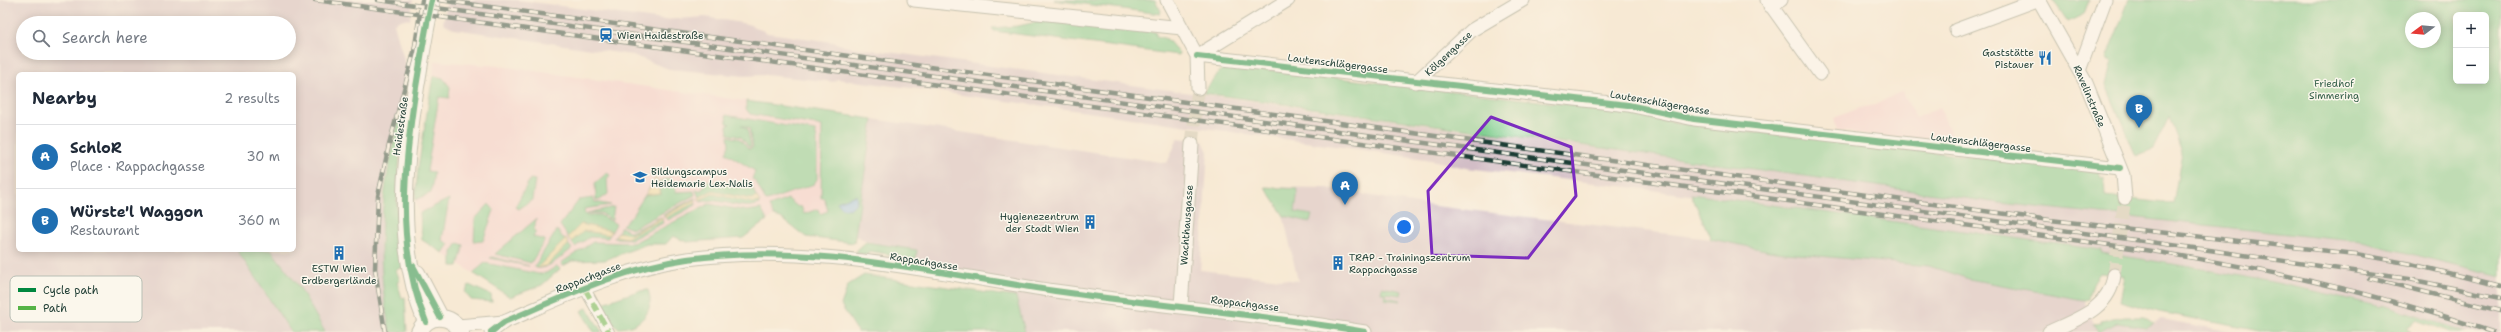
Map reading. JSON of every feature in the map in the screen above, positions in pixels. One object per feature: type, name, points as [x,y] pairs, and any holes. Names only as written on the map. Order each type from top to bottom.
[{"type":"street","name":"Haidestraße","points":[[429,324],[414,287],[409,257],[404,212],[404,171],[426,22],[432,0]]},
{"type":"street","points":[[914,0],[1182,28]]},
{"type":"street","points":[[1167,0],[1197,56],[1198,88]]},
{"type":"street","points":[[1197,56],[1288,0]]},
{"type":"street","name":"Kölgengasse","points":[[1416,82],[1472,30],[1523,0]]},
{"type":"street","points":[[1956,30],[2038,0]]},
{"type":"street","name":"Ravelinstraße","points":[[2038,0],[2080,68],[2120,168],[2125,184],[2125,198]]},
{"type":"street","points":[[2080,68],[2105,0]]},
{"type":"street","points":[[1773,2],[1820,74]]},
{"type":"street","name":"Lautenschlägergasse","points":[[1197,56],[1628,105],[1694,119],[2120,168]]},
{"type":"street","name":"Wachthausgasse","points":[[1181,306],[1192,144]]},
{"type":"street","name":"Rappachgasse","points":[[459,329],[504,322],[626,273],[688,259],[756,254],[799,255],[842,259],[1089,296],[1285,318],[1366,332]]},
{"type":"street","points":[[2049,332],[2100,305],[2108,298],[2113,287],[2114,274]]},
{"type":"street","points":[[585,289],[609,332]]},
{"type":"street","points":[[429,324],[447,318],[459,329]]},
{"type":"street","name":"Rappachgasse","points":[[491,332],[504,322]]},
{"type":"highlighted area","points":[[1491,117],[1571,147],[1576,196],[1528,258],[1432,255],[1428,191]]},
{"type":"shaded area","points":[[0,0],[413,0],[410,20],[404,19],[394,23],[405,63],[412,67],[390,150],[383,193],[380,242],[385,308],[390,332],[325,332],[300,288],[273,252],[296,252],[296,72],[16,72],[16,252],[238,252],[291,332],[0,332]]},
{"type":"shaded area","points":[[447,0],[518,0],[663,20],[705,17],[748,24],[768,33],[833,42],[844,46],[2000,203],[2362,242],[2501,276],[2501,332],[2466,332],[2382,305],[2381,308],[2310,289],[2195,267],[2101,253],[2102,250],[1628,187],[1466,168],[1431,160],[1363,150],[926,90],[837,79],[834,82],[765,75],[744,76],[669,69],[632,55],[454,29],[443,24]]},
{"type":"shaded area","name":"Bildungscampus Heidemarie Lex-Nalis","points":[[435,61],[500,66],[873,119],[854,243],[806,237],[781,218],[774,216],[743,238],[687,242],[673,236],[666,244],[647,244],[605,260],[569,261],[542,285],[510,297],[422,240],[420,213],[415,200],[416,186]]},
{"type":"shaded area","points":[[1902,91],[1916,118],[1940,107],[1955,144],[1837,131],[1834,118],[1860,108],[1875,105]]},
{"type":"shaded area","points":[[873,119],[1167,163],[1178,138],[1203,141],[1208,152],[1200,270],[1298,281],[1283,214],[1265,187],[1327,188],[1418,204],[1711,239],[1775,252],[1929,266],[1969,279],[2084,300],[2097,332],[1025,332],[1016,297],[855,236]]},
{"type":"shaded area","points":[[2161,319],[2232,332],[2098,332],[2117,323],[2146,327]]},
{"type":"green space","points":[[1054,0],[1155,0],[1161,11],[1160,14]]},
{"type":"green space","points":[[2053,0],[2089,0],[2084,14],[2068,22]]},
{"type":"green space","name":"Friedhof Simmering","points":[[2129,0],[2501,0],[2501,276],[2362,242],[2000,203],[1203,93],[1225,65],[1626,111],[1679,123],[2099,171],[2101,178],[2104,178],[2105,196],[2173,204],[2182,152],[2169,117],[2153,149],[2136,156],[2106,85],[2112,61],[2106,59]]},
{"type":"green space","points":[[1046,20],[1156,32],[1156,36],[1167,39],[1179,53],[1178,55],[994,31],[992,28],[1018,26]]},
{"type":"green space","points":[[433,76],[443,78],[450,87],[449,98],[439,97],[427,171],[434,172],[431,193],[415,200],[418,168]]},
{"type":"green space","points":[[746,101],[873,119],[854,243],[806,237],[781,218],[774,216],[769,206],[788,199],[798,207],[801,206],[804,214],[818,209],[820,214],[828,211],[824,198],[821,198],[822,126],[750,114],[746,109]],"holes":[[[856,196],[857,202],[850,209],[837,202]]]},
{"type":"green space","points":[[403,113],[397,194],[397,227],[403,267],[396,270],[400,281],[397,282],[402,298],[405,297],[407,332],[390,332],[382,276],[382,223],[384,196],[393,142],[400,115]]},
{"type":"green space","points":[[726,115],[815,131],[817,139],[817,179],[814,184],[767,201],[765,200],[756,182],[752,179],[755,171],[726,153],[729,145],[728,136],[740,139],[749,149],[753,147],[749,128],[741,125],[747,129],[751,146],[749,147],[741,137],[728,134],[727,126],[730,124],[727,123]]},
{"type":"green space","points":[[607,173],[610,175],[607,179],[608,194],[600,200],[596,200],[595,183]]},
{"type":"green space","points":[[670,178],[676,190],[675,192],[694,191],[695,195],[632,229],[622,225],[631,217],[645,195],[661,193],[657,182]]},
{"type":"green space","points":[[530,179],[535,180],[532,200],[519,209],[515,207]]},
{"type":"green space","points":[[707,181],[753,189],[759,204],[745,206],[716,201],[701,202],[696,190],[702,190]]},
{"type":"green space","points":[[1265,187],[1298,189],[1295,212],[1312,215],[1310,222],[1284,216]]},
{"type":"green space","points":[[1691,194],[2102,250],[2102,253],[2242,276],[2312,290],[2381,307],[2382,305],[2466,332],[2450,332],[2416,320],[2407,328],[2411,332],[2265,332],[2159,312],[2120,301],[2125,276],[2100,273],[2092,284],[2088,299],[2084,300],[1969,279],[1929,266],[1775,252],[1711,239]]},
{"type":"green space","points":[[593,198],[595,202],[611,205],[584,209],[585,215],[600,215],[616,224],[608,238],[590,237],[575,247],[560,225],[579,200]]},
{"type":"green space","points":[[695,198],[696,205],[668,220],[663,215]]},
{"type":"green space","points":[[449,199],[442,240],[449,244],[443,253],[422,240],[420,213]]},
{"type":"green space","points":[[489,204],[494,210],[483,241],[474,242],[475,219]]},
{"type":"green space","points":[[709,204],[747,211],[761,209],[767,220],[743,238],[687,242],[673,236],[666,244],[647,244],[605,260],[572,261],[563,266],[561,263],[593,242],[633,243]]},
{"type":"green space","points":[[614,207],[612,220],[601,213],[587,213]]},
{"type":"green space","points":[[661,217],[663,223],[632,239],[614,238],[621,227],[631,232]]},
{"type":"green space","points":[[536,219],[534,231],[536,232],[533,237],[545,240],[531,263],[495,254]]},
{"type":"green space","points":[[557,230],[572,249],[548,266],[543,268],[534,267]]},
{"type":"green space","points":[[866,242],[917,250],[916,258],[909,261],[895,259],[894,255],[869,251],[867,255],[856,253],[857,250]]},
{"type":"green space","points":[[458,243],[464,245],[458,266],[452,266],[452,252]]},
{"type":"green space","points":[[238,252],[273,252],[300,288],[325,332],[291,332]]},
{"type":"green space","points":[[492,257],[529,266],[490,258]]},
{"type":"green space","points":[[485,263],[539,274],[546,273],[557,266],[560,269],[542,285],[510,297],[473,273]]},
{"type":"green space","points":[[864,275],[1016,297],[1025,332],[858,332],[841,305],[848,285]]},
{"type":"green space","points":[[469,285],[491,295],[492,302],[471,300],[465,292]]},
{"type":"green space","points":[[1382,287],[1402,291],[1401,295],[1386,293],[1386,297],[1400,301],[1384,299],[1385,293],[1381,293]]},
{"type":"green space","points":[[648,290],[650,305],[648,311],[639,322],[633,325],[618,328],[611,323],[600,304],[638,291]]},
{"type":"green space","points":[[587,308],[602,332],[594,332],[581,311]]},
{"type":"green space","points":[[2125,317],[2144,317],[2153,323],[2146,327],[2117,323],[2098,332],[2093,325],[2101,324],[2100,321]]},
{"type":"sand","points":[[656,177],[661,193],[645,195]]},
{"type":"sand","points":[[711,191],[751,199],[757,197],[760,202],[753,203],[713,194],[699,200],[698,198]]},
{"type":"sand","points":[[695,199],[696,202],[665,218],[664,216]]},
{"type":"sand","points":[[662,217],[663,219],[627,238],[615,236],[618,232],[631,234]]},
{"type":"sand","points":[[581,224],[612,231],[610,235],[584,231],[571,242],[568,237]]},
{"type":"sand","points":[[566,239],[569,244],[546,266],[537,268]]},
{"type":"water","points":[[856,195],[857,202],[850,209],[842,208],[837,202]]},
{"type":"tunnel","points":[[1192,144],[1198,88]]},
{"type":"tunnel","points":[[2114,275],[2125,198]]},
{"type":"railway","points":[[315,0],[2178,255],[2269,272],[2358,292],[2447,317],[2492,332]]},
{"type":"railway","points":[[378,0],[2216,251],[2409,279],[2501,298]]},
{"type":"railway","points":[[385,332],[375,269],[378,196],[389,145],[414,52],[422,0]]},
{"type":"railway","points":[[439,0],[2050,220],[2356,254],[2411,264],[2501,286]]},
{"type":"railway","points":[[2369,278],[2501,311]]},
{"type":"marked path","points":[[585,289],[609,332]]},
{"type":"cycle path","points":[[426,322],[416,294],[410,265],[406,235],[405,206],[408,146],[423,44],[432,0]]},
{"type":"cycle path","points":[[1197,56],[1628,105],[1694,119],[2120,168]]},
{"type":"cycle path","points":[[491,332],[504,322],[548,303],[594,284],[640,269],[687,259],[733,255],[779,254],[825,257],[918,268],[1055,291],[1288,320],[1365,332]]},
{"type":"cycle path","points":[[413,266],[440,317]]},
{"type":"place","name":"Wien Haidestraße","points":[[606,35]]},
{"type":"place","name":"Gaststätte Pistauer","points":[[2045,58]]},
{"type":"place","name":"Würste'l Waggon","points":[[2139,128]]},
{"type":"place","name":"Bildungscampus Heidemarie Lex-Nalis","points":[[640,177]]},
{"type":"place","name":"SchloR","points":[[1345,205]]},
{"type":"place","name":"Hygienezentrum der Stadt Wien","points":[[1090,222]]},
{"type":"place","name":"ESTW Wien Erdbergerlände","points":[[339,253]]},
{"type":"place","name":"TRAP - Trainingszentrum Rappachgasse","points":[[1338,263]]}]
